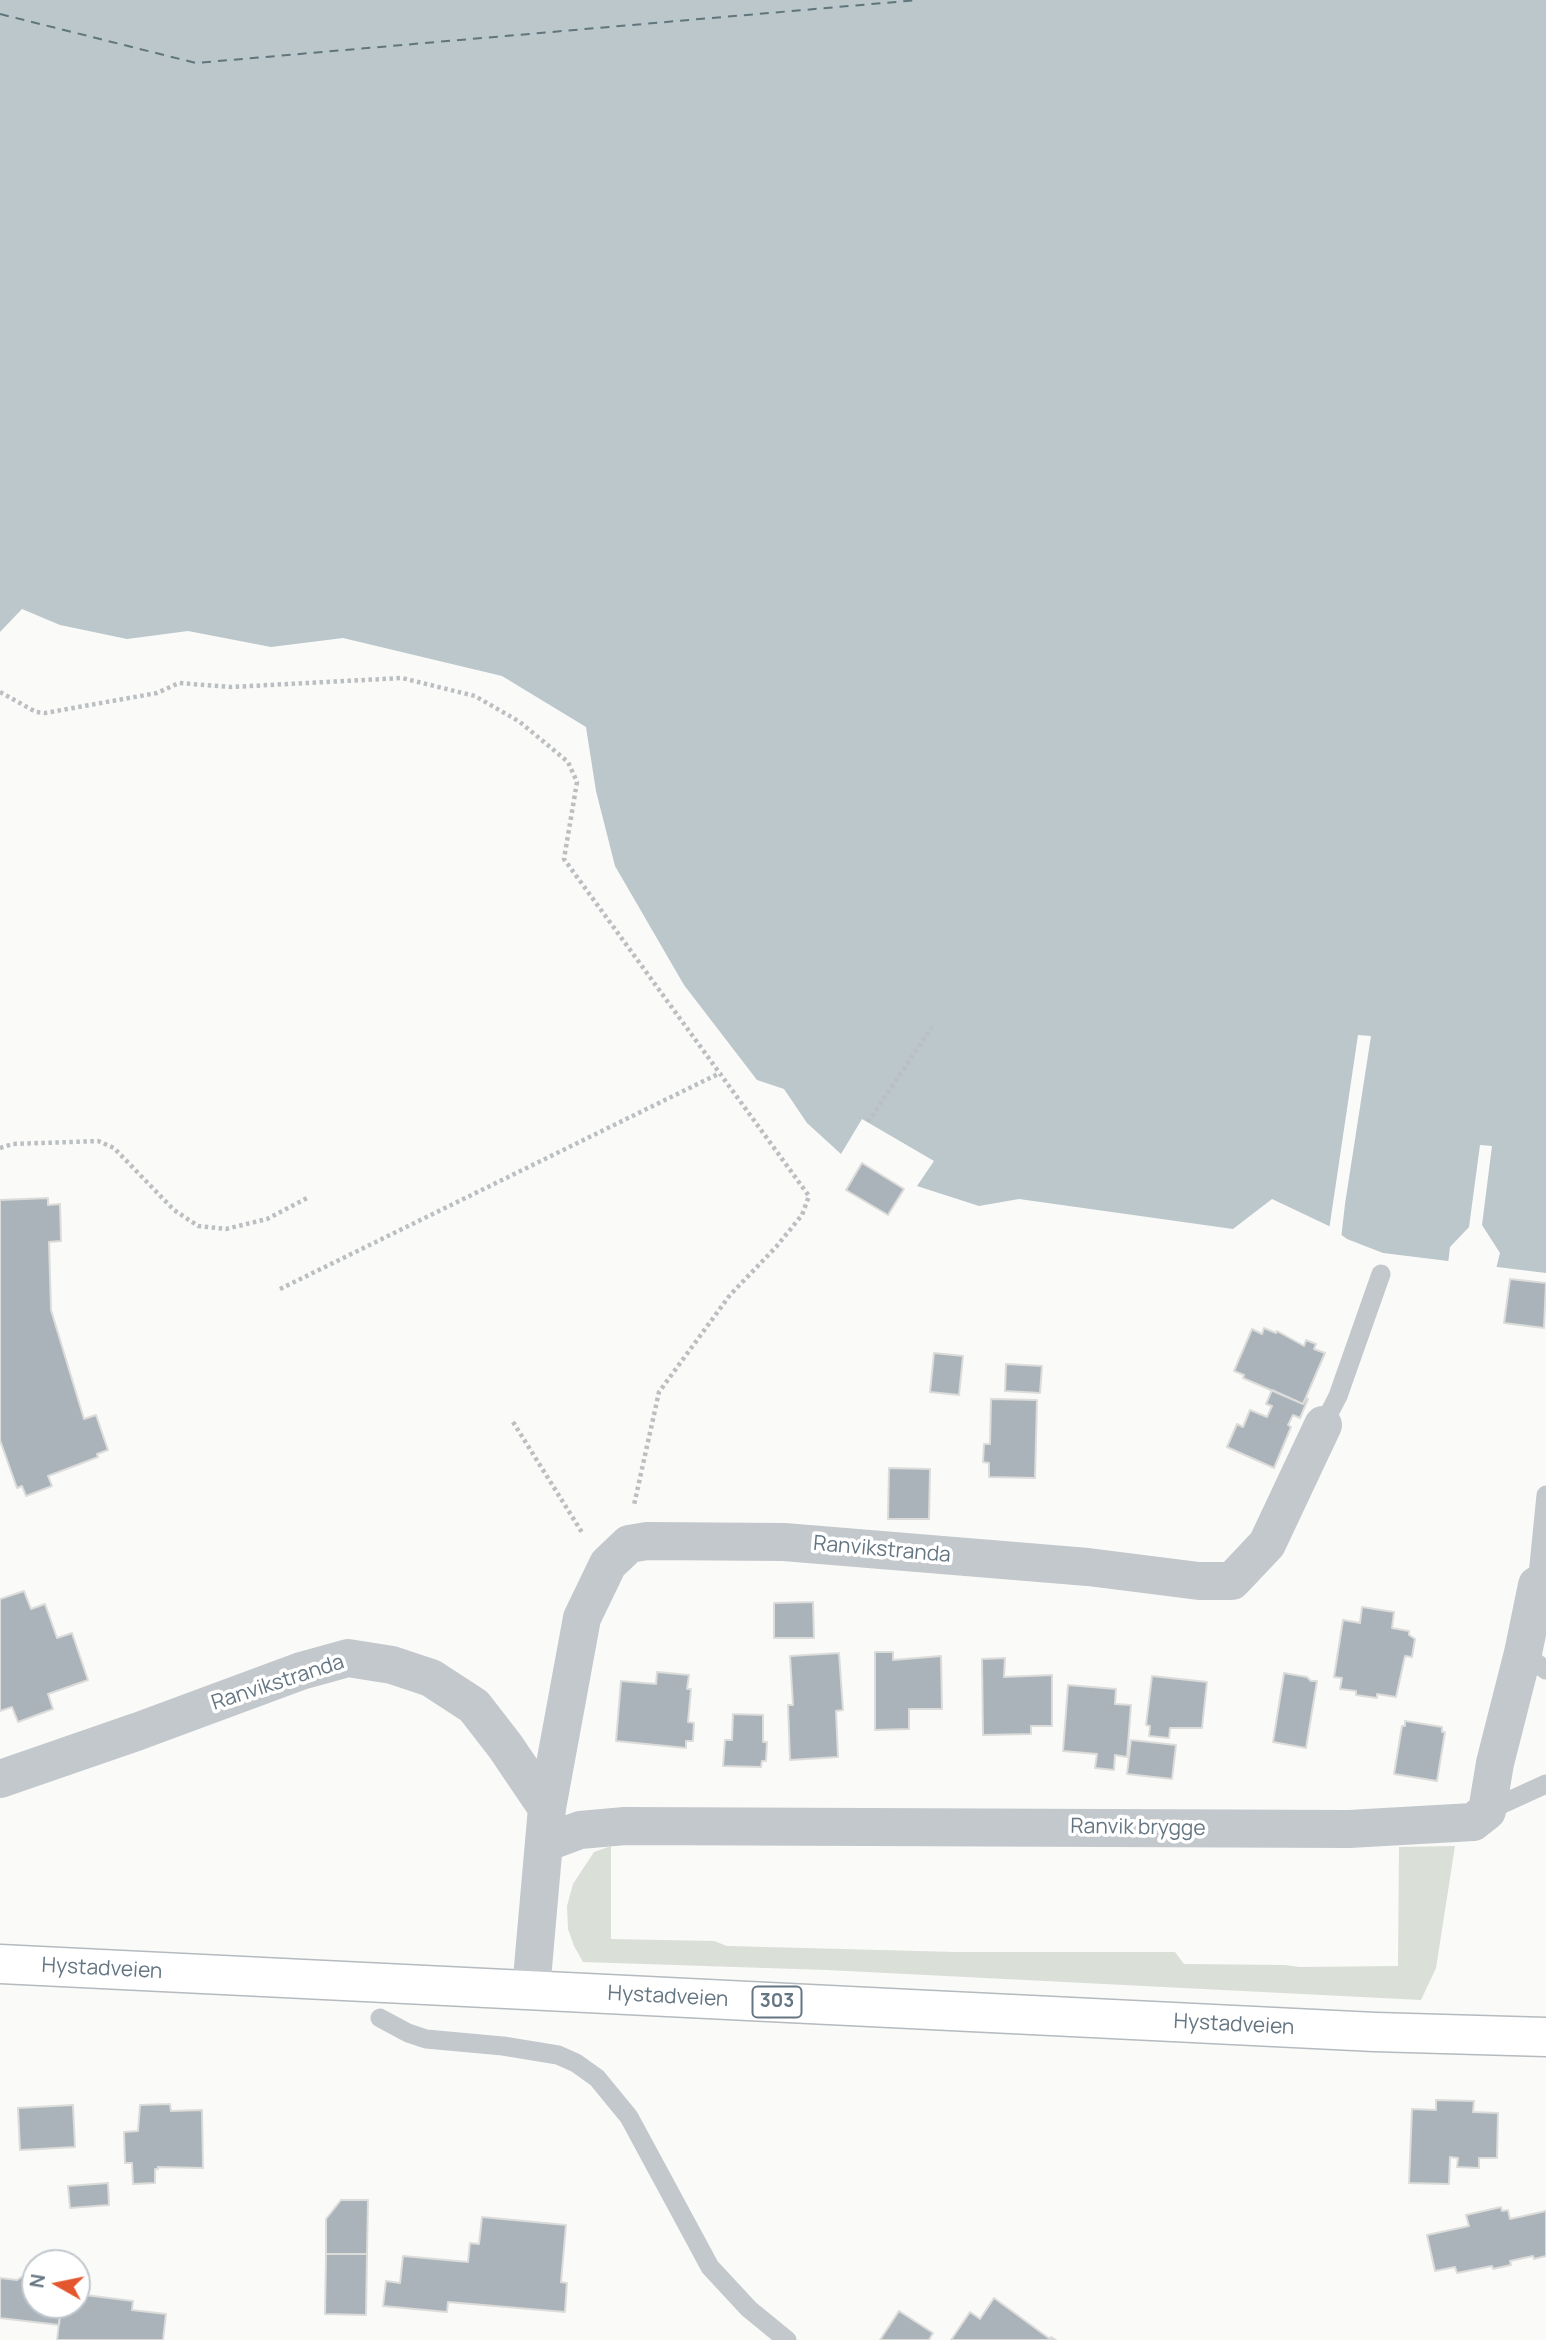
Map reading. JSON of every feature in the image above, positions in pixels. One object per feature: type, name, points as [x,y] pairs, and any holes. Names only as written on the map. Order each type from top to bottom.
[{"type":"main road","name":"Hystadveien","points":[[0,1964],[1375,2032],[1546,2037]]},
{"type":"street","name":"Ranvikstranda","points":[[629,1544],[648,1541],[784,1542],[1088,1567],[1199,1581],[1232,1581],[1267,1544],[1323,1425]]},
{"type":"street","points":[[531,1990],[546,1826],[582,1618],[608,1564],[629,1544]]},
{"type":"street","points":[[1487,1811],[1495,1763],[1535,1662],[1542,1582]]},
{"type":"street","name":"Ranvikstranda","points":[[0,1779],[301,1671],[348,1658],[392,1665],[431,1678],[474,1706],[505,1746],[546,1826]]},
{"type":"street","name":"Ranvik brygge","points":[[546,1826],[580,1830],[625,1826],[1349,1829],[1473,1822],[1487,1811]]},
{"type":"lane","points":[[1323,1425],[1338,1396],[1381,1274]]},
{"type":"lane","points":[[1542,1582],[1546,1495]]},
{"type":"lane","points":[[1487,1811],[1546,1784]]},
{"type":"lane","points":[[380,2018],[426,2039],[558,2054],[597,2078],[629,2117],[710,2267],[748,2309],[787,2340]]},
{"type":"path","points":[[0,692],[36,712],[45,713],[157,693],[179,683],[231,687],[402,678],[475,696],[520,722],[568,762],[577,782],[564,859],[809,1196],[802,1214],[776,1247],[730,1295],[659,1392],[634,1507],[615,1517],[629,1544]]},
{"type":"path","points":[[868,1122],[932,1027]]},
{"type":"path","points":[[280,1289],[720,1073]]},
{"type":"path","points":[[0,1147],[13,1144],[98,1141],[114,1148],[174,1210],[198,1226],[226,1229],[267,1219],[309,1198]]},
{"type":"path","points":[[513,1422],[579,1530]]},
{"type":"shaded area","points":[[0,0],[1546,0],[1546,1273],[1383,1253],[1347,1239],[1329,1226],[1272,1199],[1233,1229],[1019,1199],[979,1206],[917,1186],[934,1161],[862,1119],[841,1154],[807,1123],[784,1089],[757,1080],[684,985],[615,866],[596,791],[586,727],[502,676],[343,638],[271,647],[188,631],[127,639],[60,625],[22,609],[0,632]]},
{"type":"shaded area","points":[[611,1846],[611,1939],[714,1941],[727,1946],[956,1952],[1175,1952],[1184,1964],[1299,1967],[1398,1966],[1399,1847],[1455,1846],[1436,1968],[1421,2000],[827,1970],[583,1962],[568,1929],[567,1906],[573,1884],[594,1852]]},
{"type":"pier","points":[[1358,1035],[1371,1036],[1341,1239],[1329,1230]]},
{"type":"pier","points":[[1480,1145],[1492,1146],[1482,1225],[1500,1253],[1496,1269],[1448,1264],[1450,1247],[1469,1227]]},
{"type":"building","points":[[862,1163],[904,1189],[888,1215],[846,1190]]},
{"type":"building","points":[[48,1198],[48,1205],[60,1204],[61,1241],[49,1242],[51,1310],[84,1419],[96,1415],[108,1450],[97,1454],[98,1457],[48,1476],[52,1486],[26,1496],[22,1486],[17,1488],[0,1440],[0,1200]]},
{"type":"building","points":[[1510,1279],[1546,1283],[1544,1328],[1504,1323]]},
{"type":"building","points":[[1264,1328],[1276,1333],[1277,1331],[1304,1346],[1306,1340],[1316,1344],[1314,1349],[1325,1353],[1303,1404],[1243,1378],[1244,1375],[1234,1371],[1252,1329],[1262,1334]]},
{"type":"building","points":[[934,1353],[963,1356],[959,1395],[930,1392]]},
{"type":"building","points":[[1006,1364],[1042,1366],[1040,1393],[1005,1391]]},
{"type":"building","points":[[1272,1390],[1303,1404],[1306,1398],[1308,1399],[1300,1418],[1293,1415],[1288,1425],[1291,1427],[1274,1468],[1227,1447],[1237,1424],[1243,1427],[1250,1410],[1267,1417],[1272,1406],[1266,1404]]},
{"type":"building","points":[[991,1399],[1037,1400],[1035,1478],[989,1477],[989,1463],[983,1462],[984,1444],[990,1444]]},
{"type":"building","points":[[889,1468],[930,1469],[929,1519],[888,1519]]},
{"type":"building","points":[[24,1591],[31,1609],[45,1604],[57,1638],[72,1633],[88,1680],[48,1694],[53,1709],[18,1722],[12,1707],[0,1711],[0,1599]]},
{"type":"building","points":[[813,1602],[814,1638],[774,1638],[774,1603]]},
{"type":"building","points":[[1362,1607],[1394,1612],[1392,1628],[1409,1631],[1409,1635],[1415,1639],[1412,1657],[1405,1656],[1396,1697],[1356,1695],[1356,1691],[1340,1689],[1342,1678],[1334,1677],[1343,1620],[1360,1623]]},
{"type":"building","points":[[875,1652],[893,1652],[893,1660],[941,1656],[942,1709],[909,1709],[909,1729],[875,1730]]},
{"type":"building","points":[[839,1653],[843,1710],[836,1711],[838,1757],[790,1760],[788,1705],[793,1705],[790,1656]]},
{"type":"building","points":[[1005,1658],[1004,1677],[1052,1675],[1052,1726],[1031,1726],[1031,1734],[983,1735],[982,1659]]},
{"type":"building","points":[[657,1672],[689,1675],[687,1689],[691,1689],[688,1722],[694,1723],[693,1741],[686,1741],[686,1748],[616,1741],[621,1681],[656,1684]]},
{"type":"building","points":[[1284,1673],[1317,1681],[1306,1748],[1273,1742]]},
{"type":"building","points":[[1152,1676],[1207,1682],[1202,1728],[1170,1728],[1169,1738],[1149,1736],[1150,1726],[1146,1725]]},
{"type":"building","points":[[1068,1685],[1116,1689],[1115,1704],[1131,1705],[1127,1757],[1115,1755],[1114,1770],[1095,1768],[1097,1754],[1063,1751]]},
{"type":"building","points":[[733,1714],[763,1715],[763,1742],[767,1742],[766,1761],[762,1761],[761,1767],[723,1766],[725,1740],[732,1740]]},
{"type":"building","points":[[1405,1721],[1442,1727],[1442,1732],[1445,1732],[1437,1781],[1394,1774]]},
{"type":"building","points":[[1131,1740],[1176,1745],[1172,1779],[1127,1774]]},
{"type":"building","points":[[1436,2100],[1474,2101],[1473,2112],[1498,2113],[1497,2158],[1479,2158],[1479,2168],[1457,2167],[1458,2158],[1450,2157],[1449,2184],[1409,2183],[1412,2109],[1436,2110]]},
{"type":"building","points":[[170,2104],[171,2111],[202,2110],[203,2168],[158,2167],[155,2169],[155,2183],[133,2184],[132,2163],[125,2163],[124,2132],[138,2131],[140,2105]]},
{"type":"building","points":[[73,2105],[75,2147],[20,2150],[18,2108]]},
{"type":"building","points":[[108,2183],[109,2205],[70,2208],[68,2186]]},
{"type":"building","points":[[341,2200],[368,2200],[367,2254],[326,2254],[326,2219]]},
{"type":"building","points":[[1501,2207],[1502,2211],[1508,2210],[1510,2219],[1546,2211],[1546,2256],[1510,2261],[1511,2265],[1493,2269],[1492,2266],[1457,2273],[1455,2267],[1435,2271],[1427,2235],[1469,2226],[1466,2215]]},
{"type":"building","points":[[482,2217],[566,2225],[561,2282],[567,2283],[565,2312],[448,2302],[447,2312],[383,2306],[386,2281],[400,2283],[403,2256],[468,2262],[470,2243],[479,2244]]},
{"type":"building","points":[[326,2254],[367,2254],[366,2315],[325,2314]]},
{"type":"building","points":[[21,2277],[21,2319],[60,2319],[59,2325],[0,2318],[0,2278],[17,2280]]},
{"type":"building","points":[[91,2296],[133,2301],[132,2310],[166,2314],[163,2340],[57,2340],[59,2319],[91,2319]]},
{"type":"building","points":[[994,2298],[1050,2339],[1051,2337],[1056,2340],[951,2340],[970,2312],[980,2319]]},
{"type":"building","points":[[899,2311],[933,2333],[929,2340],[880,2340]]},
{"type":"ferry route","points":[[0,14],[196,63],[918,0]]}]
